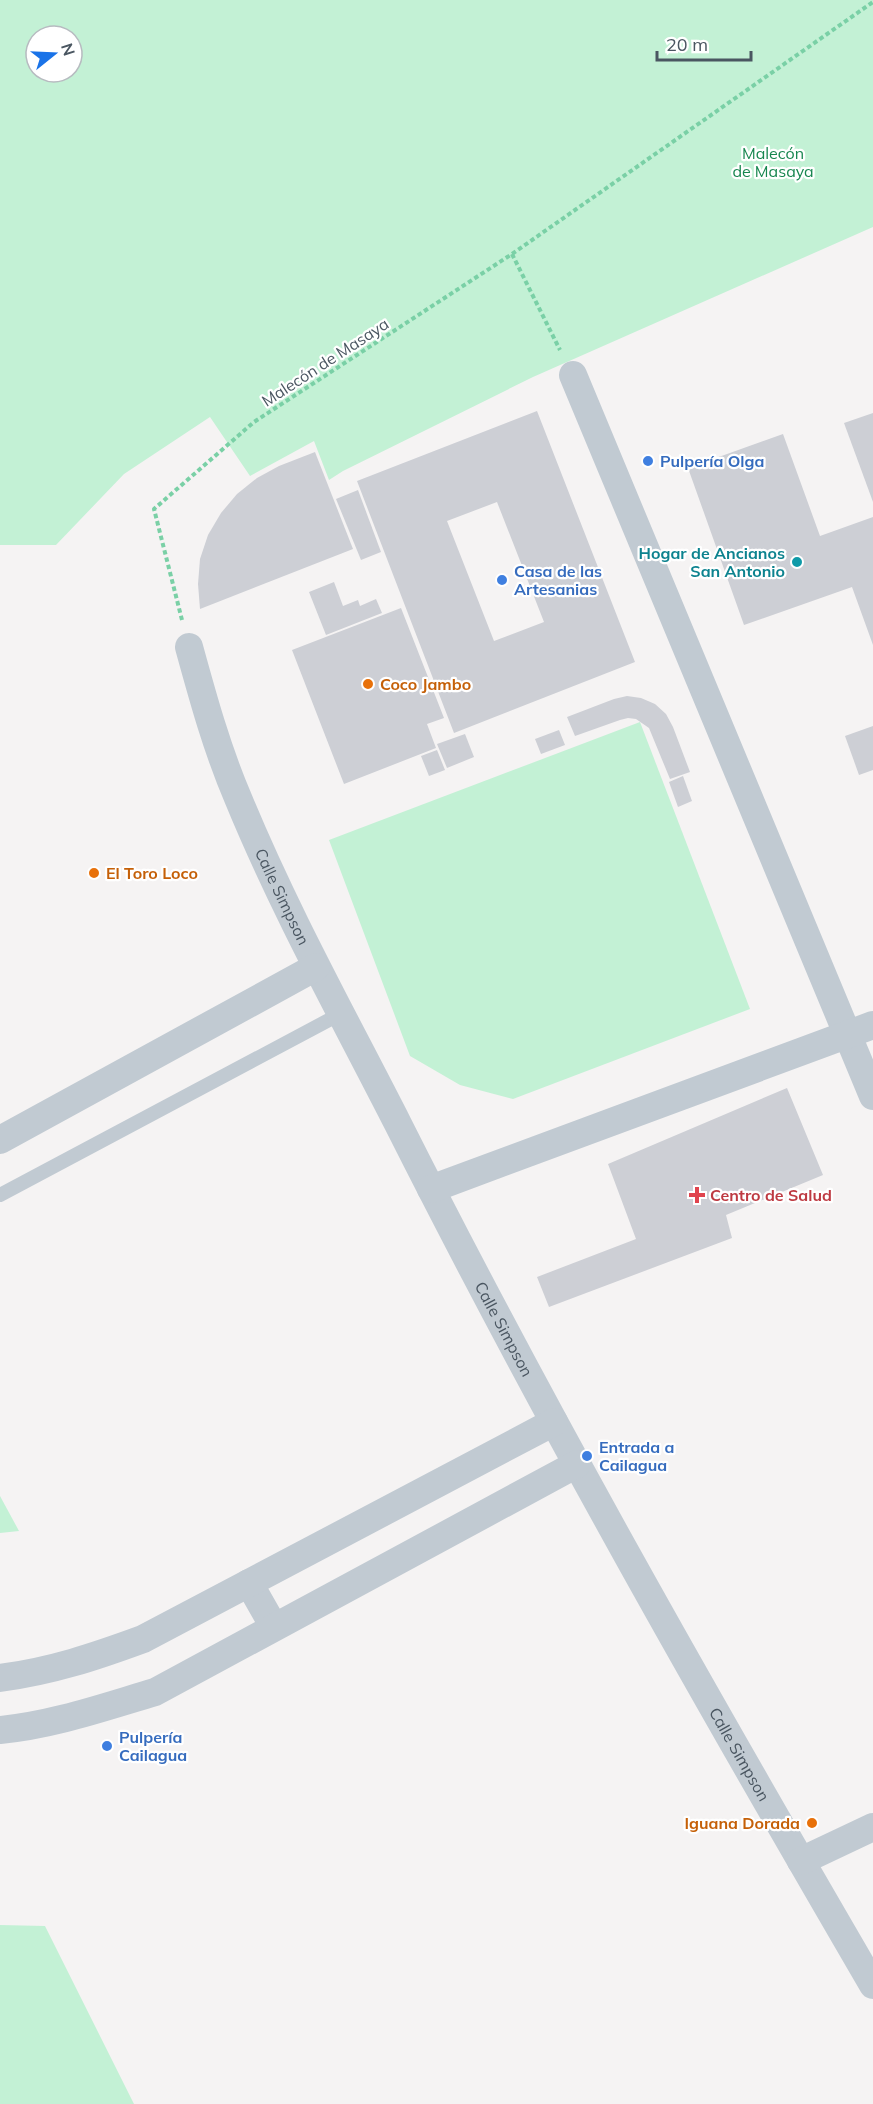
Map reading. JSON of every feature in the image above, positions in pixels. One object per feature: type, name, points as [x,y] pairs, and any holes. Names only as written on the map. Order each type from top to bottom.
[{"type":"street","points":[[573,375],[860,1030],[873,1096]]},
{"type":"street","name":"Calle Simpson","points":[[189,647],[209,720],[237,798],[316,968],[342,1013],[431,1189],[577,1464],[873,1985]]},
{"type":"street","points":[[0,1140],[316,968]]},
{"type":"street","points":[[431,1189],[860,1030]]},
{"type":"street","points":[[0,1678],[33,1674],[74,1664],[143,1639],[554,1422]]},
{"type":"street","points":[[0,1730],[25,1728],[84,1714],[155,1692],[577,1464]]},
{"type":"street","points":[[249,1583],[274,1627]]},
{"type":"street","points":[[801,1861],[873,1827]]},
{"type":"lane","points":[[0,1195],[342,1013]]},
{"type":"path","name":"Malecón de Masaya","points":[[189,647],[154,508],[254,422],[512,254],[873,2]]},
{"type":"path","points":[[512,254],[573,375]]},
{"type":"green space","points":[[0,0],[873,0],[873,227],[533,377],[329,480],[314,441],[250,476],[210,417],[124,474],[56,545],[0,545]]},
{"type":"green space","points":[[640,722],[750,1009],[513,1099],[460,1085],[410,1056],[329,840]]},
{"type":"green space","points":[[0,1496],[19,1531],[0,1533]]},
{"type":"green space","points":[[0,1925],[45,1926],[134,2104],[0,2104]]},
{"type":"building","points":[[537,411],[635,662],[454,733],[357,481]],"holes":[[[497,502],[544,622],[494,641],[447,521]]]},
{"type":"building","points":[[873,413],[873,502],[844,423]]},
{"type":"building","name":"Hogar de Ancianos San Antonio","points":[[783,434],[820,536],[873,517],[873,645],[852,587],[744,625],[688,468]]},
{"type":"building","points":[[315,452],[353,549],[200,609],[198,584],[200,559],[208,535],[221,513],[237,494],[257,478],[279,466]]},
{"type":"building","points":[[358,490],[381,552],[361,560],[336,499]]},
{"type":"building","points":[[334,582],[343,606],[358,600],[360,606],[376,599],[382,613],[326,635],[309,592]]},
{"type":"building","name":"Coco Jambo","points":[[401,608],[444,718],[427,724],[436,748],[344,784],[292,650]]},
{"type":"building","points":[[627,696],[641,698],[655,704],[666,714],[690,772],[670,779],[649,728],[636,719],[620,720],[575,736],[567,717]]},
{"type":"building","points":[[873,726],[873,770],[859,775],[845,736]]},
{"type":"building","points":[[559,730],[565,745],[541,754],[535,739]]},
{"type":"building","points":[[465,734],[474,757],[447,768],[437,744]]},
{"type":"building","points":[[437,750],[445,770],[429,776],[421,756]]},
{"type":"building","points":[[683,776],[692,801],[678,807],[669,782]]},
{"type":"building","name":"Centro de Salud","points":[[787,1088],[823,1175],[726,1215],[732,1238],[549,1307],[537,1277],[636,1239],[608,1164]]},
{"type":"place","name":"Pulpería Olga","points":[[648,461]]},
{"type":"place","name":"Hogar de Ancianos San Antonio","points":[[797,562]]},
{"type":"place","name":"Casa de las Artesanias","points":[[502,580]]},
{"type":"place","name":"Coco Jambo","points":[[368,684]]},
{"type":"place","name":"El Toro Loco","points":[[94,873]]},
{"type":"place","name":"Centro de Salud","points":[[697,1195]]},
{"type":"place","name":"Entrada a Cailagua","points":[[587,1456]]},
{"type":"place","name":"Pulpería Cailagua","points":[[107,1746]]},
{"type":"place","name":"Iguana Dorada","points":[[812,1823]]}]
